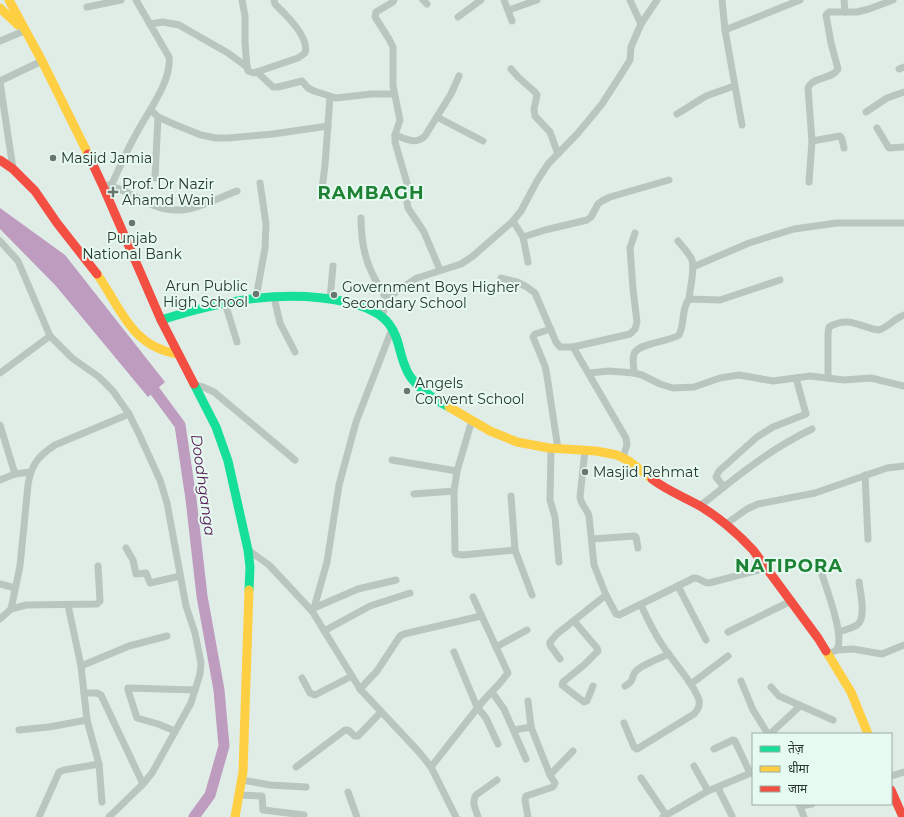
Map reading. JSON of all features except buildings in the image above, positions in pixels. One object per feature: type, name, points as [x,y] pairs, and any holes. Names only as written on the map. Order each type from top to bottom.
[{"type":"main road","points":[[8,0],[42,61],[102,184],[161,320],[216,427],[228,461],[248,550],[250,575],[243,772],[235,817]]},
{"type":"main road","points":[[0,8],[24,31]]},
{"type":"main road","points":[[0,160],[13,169],[35,191],[57,223],[98,276],[122,316],[138,336],[164,352],[178,354]]},
{"type":"main road","points":[[161,320],[175,315],[225,303],[274,297],[299,296],[330,299],[371,309],[382,316],[392,329],[398,342],[406,371],[413,380],[435,399],[498,435],[526,445],[554,449],[612,453],[623,457],[659,484],[700,506],[726,524],[748,544],[818,638],[833,652],[852,692],[868,733]]},
{"type":"main road","points":[[892,793],[903,817]]},
{"type":"street","points":[[87,8],[121,0]]},
{"type":"street","points":[[111,186],[135,135],[151,110],[167,76],[170,64],[169,57],[136,0]]},
{"type":"street","points":[[242,0],[245,8],[247,67],[250,73],[298,58],[305,53],[305,40],[293,23],[275,4],[274,0]]},
{"type":"street","points":[[394,0],[376,12],[375,17],[393,47],[392,77],[400,120],[395,135],[395,142],[409,190],[408,206],[424,232],[440,270]]},
{"type":"street","points":[[458,17],[481,0]]},
{"type":"street","points":[[504,0],[512,21]]},
{"type":"street","points":[[509,10],[537,0]]},
{"type":"street","points":[[630,0],[642,24]]},
{"type":"street","points":[[382,316],[388,300],[397,291],[417,278],[462,264],[513,221],[521,211],[537,180],[548,164],[602,104],[630,60],[631,47],[642,24],[657,0]]},
{"type":"street","points":[[722,0],[725,30],[742,125]]},
{"type":"street","points":[[725,30],[800,0]]},
{"type":"street","points":[[844,0],[845,12]]},
{"type":"street","points":[[809,182],[812,141],[808,88],[812,83],[834,74],[838,68],[831,43],[826,15],[829,12],[857,12],[893,0]]},
{"type":"street","points":[[150,24],[163,22],[179,25],[228,53],[247,67]]},
{"type":"street","points":[[0,41],[24,31]]},
{"type":"street","points":[[13,169],[0,82],[42,61]]},
{"type":"street","points":[[511,69],[535,92],[535,116],[550,132],[558,154]]},
{"type":"street","points":[[257,72],[273,87],[304,81],[308,88],[336,98],[371,94],[394,94]]},
{"type":"street","points":[[395,135],[413,141],[422,140],[437,117],[459,76]]},
{"type":"street","points":[[677,114],[706,96],[734,86]]},
{"type":"street","points":[[866,112],[887,98],[904,92]]},
{"type":"street","points":[[322,188],[330,97]]},
{"type":"street","points":[[151,110],[158,117],[201,136],[216,138],[273,134],[328,126]]},
{"type":"street","points":[[155,178],[158,117]]},
{"type":"street","points":[[437,117],[482,141]]},
{"type":"street","points":[[877,128],[889,148],[904,147]]},
{"type":"street","points":[[812,141],[840,136],[844,148]]},
{"type":"street","points":[[523,237],[545,230],[582,222],[591,217],[602,201],[610,196],[669,180]]},
{"type":"street","points":[[256,298],[265,248],[266,224],[260,183]]},
{"type":"street","points":[[102,184],[130,193],[155,206],[165,209],[187,210],[203,206],[212,200],[238,191]]},
{"type":"street","points":[[361,218],[362,235],[368,263],[372,273],[388,300]]},
{"type":"street","points":[[513,221],[523,237],[528,262]]},
{"type":"street","points":[[693,267],[770,235],[794,229],[837,223],[904,223]]},
{"type":"street","points":[[501,278],[517,282],[534,292],[560,348],[574,347],[630,334],[635,329],[637,322],[632,289],[630,248],[635,233]]},
{"type":"street","points":[[0,241],[18,261],[50,336],[60,347],[113,391],[129,414],[164,491],[186,606],[195,633],[201,663],[200,674],[191,703],[152,773],[143,784],[109,817]]},
{"type":"street","points":[[634,373],[634,355],[636,350],[640,347],[659,343],[678,335],[682,329],[686,302],[689,299],[693,267],[690,257],[678,241]]},
{"type":"street","points":[[330,299],[333,266]]},
{"type":"street","points":[[689,299],[720,300],[780,280]]},
{"type":"street","points":[[274,297],[280,323],[295,352]]},
{"type":"street","points":[[225,303],[237,342]]},
{"type":"street","points":[[828,377],[829,327],[844,322],[853,322],[879,330],[887,327],[895,319],[904,315]]},
{"type":"street","points":[[313,609],[327,562],[339,485],[356,422],[392,329]]},
{"type":"street","points":[[551,329],[535,334],[534,337],[545,366],[547,376],[554,449],[550,500],[555,517],[559,562]]},
{"type":"street","points":[[0,373],[50,336]]},
{"type":"street","points":[[574,347],[626,438],[627,445],[623,457]]},
{"type":"street","points":[[588,373],[609,371],[634,373],[673,388],[694,387],[720,378],[739,375],[773,381],[810,376],[844,380],[871,378],[904,386]]},
{"type":"street","points":[[724,487],[716,476],[717,473],[735,456],[757,437],[773,427],[806,414],[796,378]]},
{"type":"street","points":[[194,385],[204,387],[214,392],[295,460]]},
{"type":"street","points":[[12,609],[20,566],[30,472],[38,459],[55,445],[129,414]]},
{"type":"street","points":[[472,420],[457,470],[454,491],[454,548],[456,554],[515,550]]},
{"type":"street","points":[[0,425],[15,474]]},
{"type":"street","points":[[700,506],[747,468],[789,440],[812,429]]},
{"type":"street","points":[[585,450],[580,497],[581,504],[587,510],[589,516],[594,565],[606,595],[617,615],[641,605],[694,578],[698,578],[705,583],[709,583],[766,568]]},
{"type":"street","points":[[392,460],[457,470]]},
{"type":"street","points":[[726,524],[747,509],[758,504],[815,493],[887,468],[904,466]]},
{"type":"street","points":[[0,480],[15,474],[30,472]]},
{"type":"street","points":[[865,475],[868,539]]},
{"type":"street","points":[[414,494],[454,491]]},
{"type":"street","points":[[511,496],[515,550],[532,595]]},
{"type":"street","points":[[592,539],[634,536],[636,537],[638,548]]},
{"type":"street","points":[[126,548],[132,560],[136,574],[146,573],[150,583],[180,576]]},
{"type":"street","points":[[248,550],[269,565],[313,609],[360,689],[419,752],[431,767],[456,817]]},
{"type":"street","points":[[0,619],[12,609],[19,606],[33,604],[94,605],[99,603],[98,566]]},
{"type":"street","points":[[821,571],[839,632],[839,642],[833,652]]},
{"type":"street","points":[[313,609],[358,589],[396,580]]},
{"type":"street","points":[[839,632],[858,625],[861,622],[862,605],[858,582]]},
{"type":"street","points":[[0,584],[15,588]]},
{"type":"street","points":[[678,586],[706,640]]},
{"type":"street","points":[[324,630],[370,606],[410,593]]},
{"type":"street","points":[[560,659],[551,647],[550,642],[557,634],[606,595]]},
{"type":"street","points":[[431,767],[477,707],[508,673],[508,670],[473,597]]},
{"type":"street","points":[[728,632],[791,601]]},
{"type":"street","points":[[68,605],[81,666],[86,720],[99,764],[102,802]]},
{"type":"street","points":[[624,723],[635,748],[637,749],[694,714],[698,710],[699,701],[690,684],[657,637],[641,605]]},
{"type":"street","points":[[360,689],[377,671],[400,636],[481,616]]},
{"type":"street","points":[[574,621],[598,651],[563,682],[562,685],[584,702],[587,701],[593,686]]},
{"type":"street","points":[[496,647],[527,630]]},
{"type":"street","points":[[81,666],[130,646],[167,636]]},
{"type":"street","points":[[833,652],[853,649],[882,654],[904,645]]},
{"type":"street","points":[[454,652],[477,707],[486,718],[498,744]]},
{"type":"street","points":[[625,686],[631,683],[636,671],[640,668],[668,654]]},
{"type":"street","points":[[690,684],[728,656]]},
{"type":"street","points":[[302,678],[310,693],[315,695],[352,676]]},
{"type":"street","points":[[741,681],[753,710],[768,733]]},
{"type":"street","points":[[771,687],[779,696],[800,706],[825,715],[833,720]]},
{"type":"street","points":[[175,731],[137,718],[128,688],[195,690]]},
{"type":"street","points":[[492,692],[502,705],[526,759]]},
{"type":"street","points":[[84,693],[97,693],[102,695],[143,784]]},
{"type":"street","points":[[528,701],[531,727],[554,783],[553,787],[528,794],[525,797],[528,817]]},
{"type":"street","points":[[770,733],[800,706]]},
{"type":"street","points":[[296,766],[346,730],[355,736],[358,736],[381,712]]},
{"type":"street","points":[[19,730],[86,720]]},
{"type":"street","points":[[514,730],[531,727]]},
{"type":"street","points":[[641,778],[664,816],[708,791],[752,773],[735,741],[733,740],[714,748]]},
{"type":"street","points":[[550,775],[573,751]]},
{"type":"street","points":[[40,817],[59,772],[99,764]]},
{"type":"street","points":[[694,766],[708,791]]},
{"type":"street","points":[[892,776],[904,772]]},
{"type":"street","points":[[242,780],[270,785],[306,787]]},
{"type":"street","points":[[478,817],[474,798],[497,780]]},
{"type":"street","points":[[718,788],[732,816]]},
{"type":"street","points":[[348,792],[357,817]]},
{"type":"street","points":[[239,795],[262,796],[263,810],[304,815]]},
{"type":"street","points":[[799,805],[804,817]]},
{"type":"shaded area","points":[[0,208],[65,255],[165,382],[148,397],[56,286],[0,229]]},
{"type":"waterway","name":"Doodhganga","points":[[146,379],[180,425],[191,499],[202,596],[219,690],[224,746],[210,795],[194,817]]},
{"type":"traffic: fast","points":[[161,320],[230,302],[276,297],[300,296],[323,298],[358,305],[375,312],[385,319],[395,334],[403,361],[412,379],[429,395],[449,407]]},
{"type":"traffic: fast","points":[[194,384],[216,427],[228,461],[248,550],[250,567],[249,590]]},
{"type":"traffic: slow","points":[[9,0],[42,61],[88,154]]},
{"type":"traffic: slow","points":[[0,8],[18,25]]},
{"type":"traffic: slow","points":[[97,274],[129,324],[138,335],[162,350],[178,354]]},
{"type":"traffic: slow","points":[[449,407],[490,431],[517,442],[549,448],[596,451],[617,455],[629,461],[652,479]]},
{"type":"traffic: slow","points":[[235,817],[243,772],[249,590]]},
{"type":"traffic: slow","points":[[826,651],[851,692],[868,733]]},
{"type":"traffic: jam","points":[[88,154],[161,320],[194,384]]},
{"type":"traffic: jam","points":[[0,160],[13,169],[35,191],[57,223],[97,274]]},
{"type":"traffic: jam","points":[[652,479],[707,511],[728,526],[747,544],[818,638],[826,651]]},
{"type":"traffic: jam","points":[[892,792],[903,817]]},
{"type":"place","name":"Masjid Jamia","points":[[53,158]]},
{"type":"place","name":"Prof. Dr Nazir Ahamd Wani","points":[[113,192]]},
{"type":"place","name":"Punjab National Bank","points":[[132,223]]},
{"type":"place","name":"Arun Public High School","points":[[256,294]]},
{"type":"place","name":"Government Boys Higher Secondary School","points":[[334,295]]},
{"type":"place","name":"Angels Convent School","points":[[407,391]]},
{"type":"place","name":"Masjid Rehmat","points":[[585,472]]},
{"type":"district","name":"RAMBAGH","points":[[371,193]]},
{"type":"district","name":"NATIPORA","points":[[789,566]]}]
